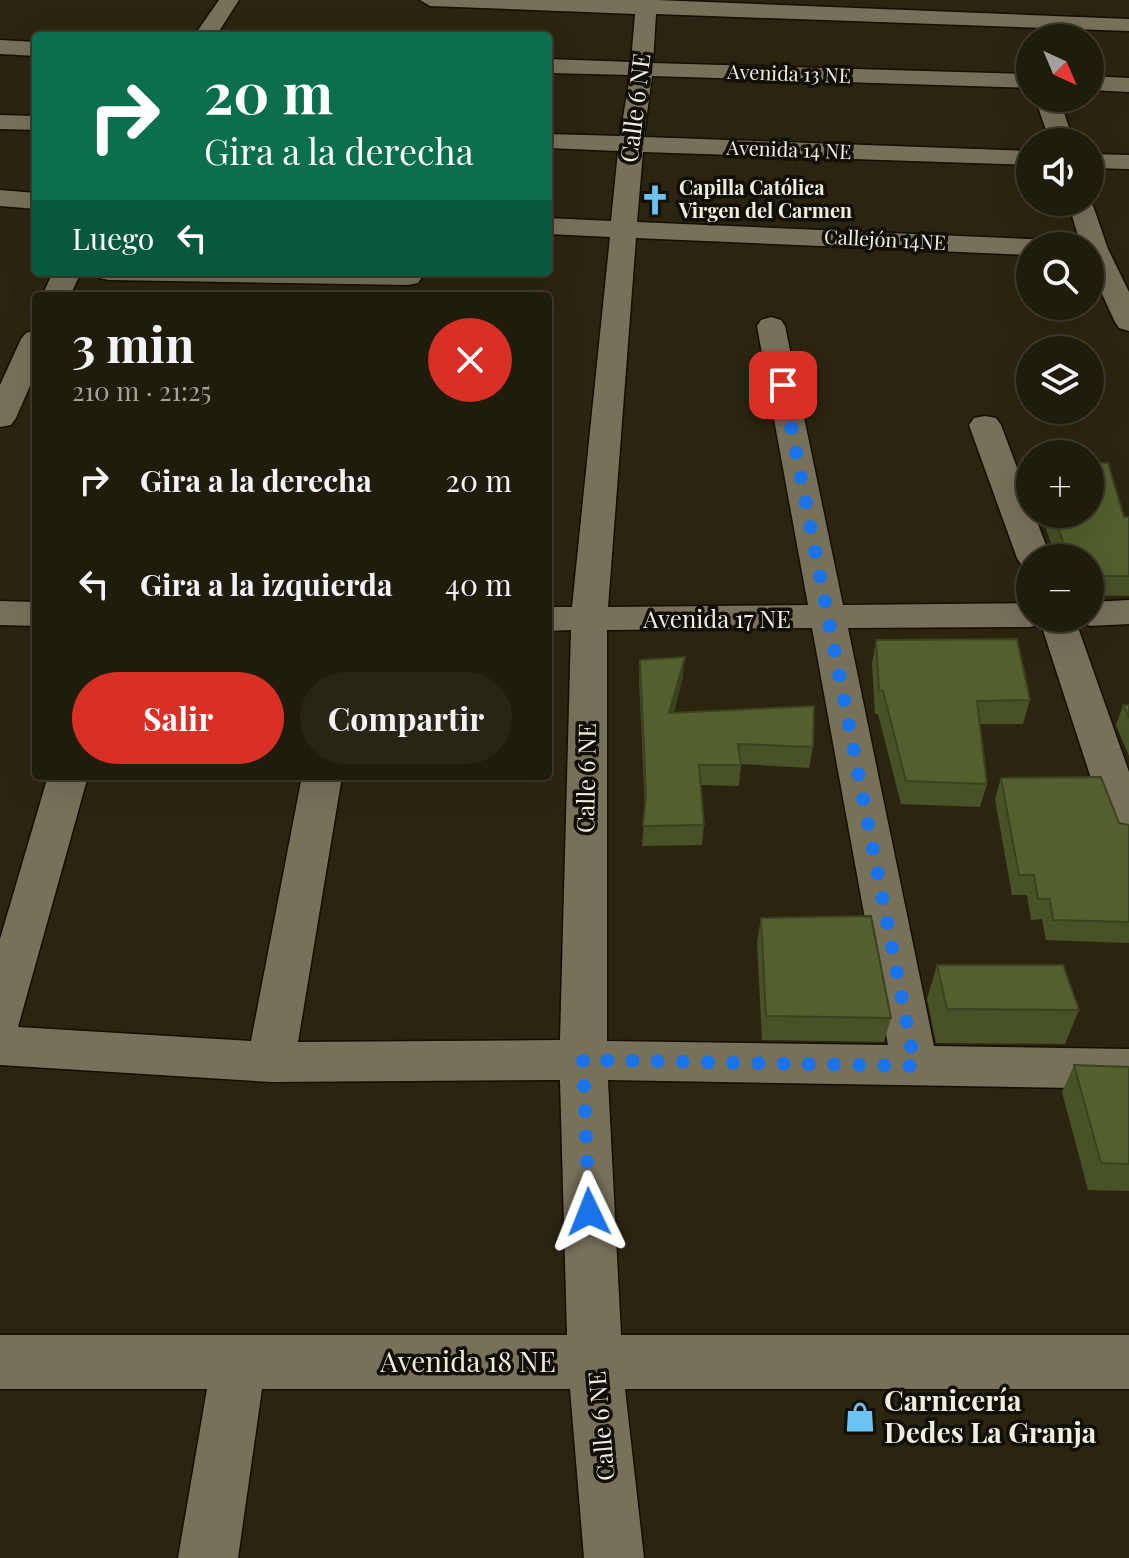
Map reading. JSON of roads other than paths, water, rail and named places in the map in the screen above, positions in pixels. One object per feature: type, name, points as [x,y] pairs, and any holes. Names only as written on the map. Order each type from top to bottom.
[{"type":"street","points":[[208,32],[229,0]]},
{"type":"street","points":[[430,0],[645,4],[1016,31]]},
{"type":"street","name":"Calle 6 NE","points":[[614,1558],[595,1364],[583,1060],[589,620],[631,144],[642,69],[645,4]]},
{"type":"street","points":[[1104,27],[1129,25]]},
{"type":"street","points":[[0,47],[32,49]]},
{"type":"street","name":"Avenida 13 NE","points":[[552,66],[1016,81]]},
{"type":"street","points":[[1104,84],[1129,85]]},
{"type":"street","points":[[0,122],[32,123]]},
{"type":"street","name":"Avenida 14 NE","points":[[552,141],[1016,158]]},
{"type":"street","points":[[1104,161],[1129,162]]},
{"type":"street","points":[[0,198],[32,201]]},
{"type":"street","name":"Callejón 14NE","points":[[552,226],[1016,246]]},
{"type":"street","points":[[1104,271],[1129,322]]},
{"type":"street","points":[[228,276],[407,282]]},
{"type":"street","points":[[771,326],[915,1066]]},
{"type":"street","points":[[0,418],[32,348]]},
{"type":"street","points":[[985,425],[1029,544]]},
{"type":"street","points":[[1104,613],[1129,612]]},
{"type":"street","points":[[0,613],[32,614]]},
{"type":"street","name":"Avenida 17 NE","points":[[552,619],[1016,615]]},
{"type":"street","points":[[1062,632],[1129,831]]},
{"type":"street","points":[[0,1017],[67,780]]},
{"type":"street","points":[[271,1062],[321,780]]},
{"type":"street","points":[[0,1045],[271,1062],[583,1060],[1129,1069]]},
{"type":"street","points":[[208,1558],[239,1361]]},
{"type":"street","name":"Avenida 18 NE","points":[[0,1362],[1129,1362]]},
{"type":"place","name":"Capilla Católica Virgen del Carmen","points":[[655,200]]},
{"type":"place","name":"Carnicería Dedes La Granja","points":[[860,1417]]}]
